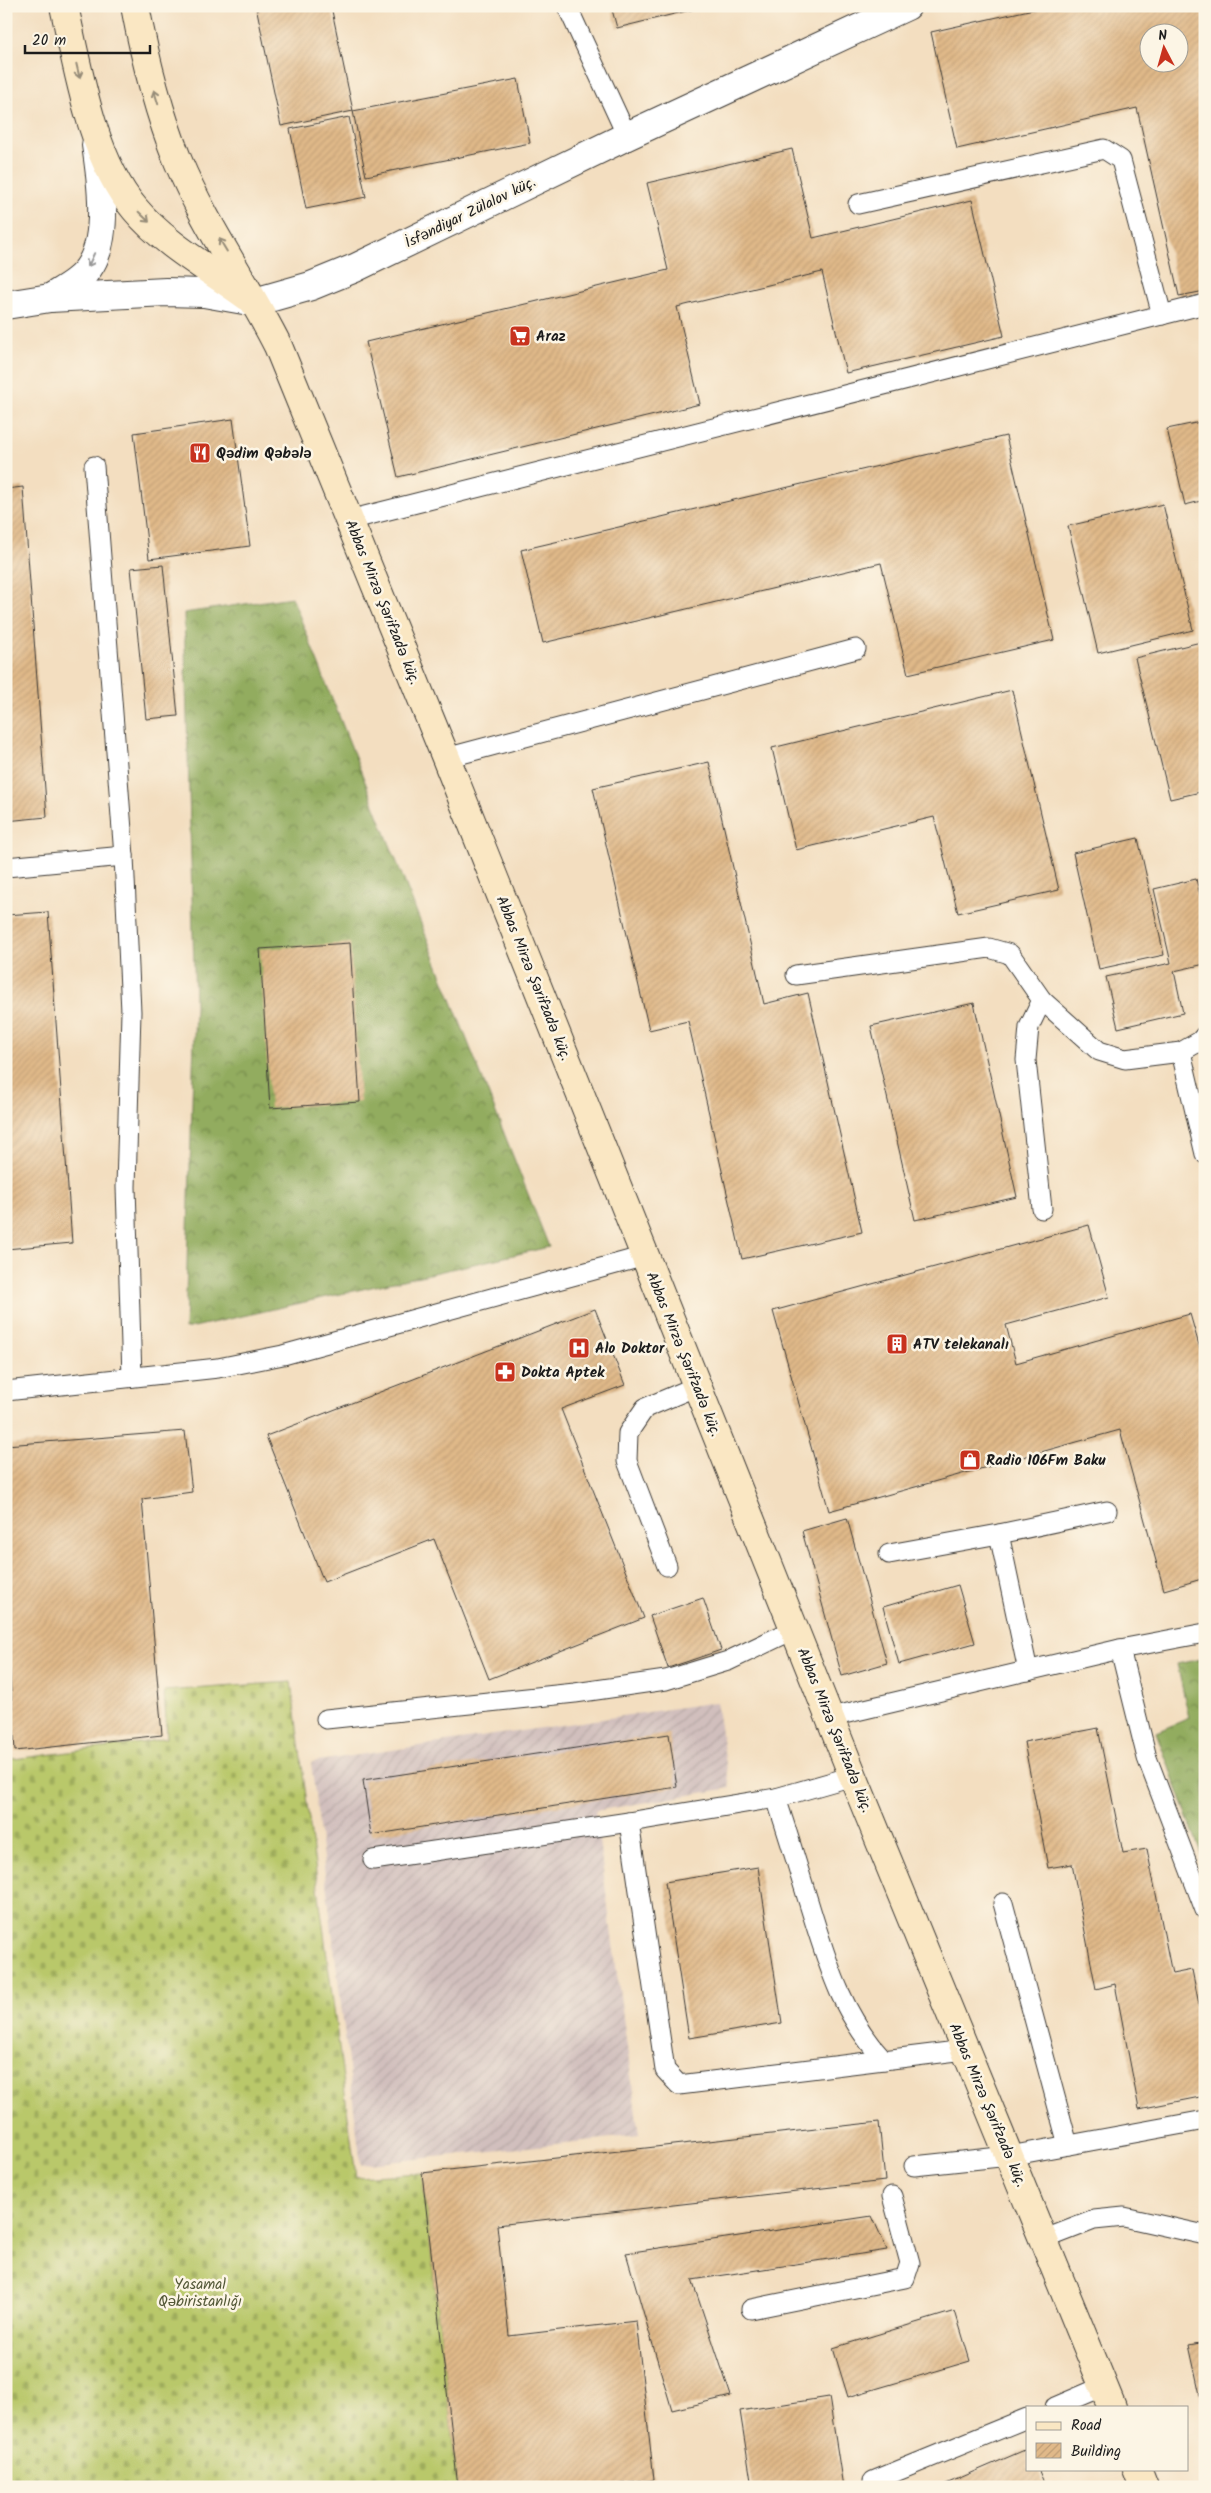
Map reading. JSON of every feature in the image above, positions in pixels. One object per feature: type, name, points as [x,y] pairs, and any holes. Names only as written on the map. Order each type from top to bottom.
[{"type":"main road","name":"Abbas Mirzə Şərifzadə küç.","points":[[64,6],[93,127],[114,178],[134,208],[164,237],[256,302]]},
{"type":"main road","name":"Abbas Mirzə Şərifzadə küç.","points":[[135,6],[146,62],[178,161],[202,210],[256,302],[278,346],[446,758],[854,1776],[1108,2397]]},
{"type":"main road","points":[[1137,2470],[1144,2487]]},
{"type":"street","name":"İsfəndiyar Zülalov küç.","points":[[6,305],[50,298],[166,292],[204,294],[256,302],[311,286],[355,268],[627,136],[907,6]]},
{"type":"street","points":[[50,298],[77,281],[92,263],[100,236],[101,180],[93,127]]},
{"type":"lane","points":[[567,6],[627,136]]},
{"type":"lane","points":[[858,204],[1104,150],[1121,160],[1162,316]]},
{"type":"lane","points":[[349,520],[1205,304]]},
{"type":"lane","points":[[94,466],[124,856],[131,1012],[126,1187],[132,1377]]},
{"type":"lane","points":[[446,758],[856,649]]},
{"type":"lane","points":[[6,867],[124,856]]},
{"type":"lane","points":[[796,975],[989,948],[1010,954],[1042,1000],[1099,1051],[1125,1059],[1182,1052],[1200,1041],[1205,1035]]},
{"type":"lane","points":[[1042,1000],[1029,1027],[1026,1060],[1042,1208]]},
{"type":"lane","points":[[1182,1052],[1205,1154]]},
{"type":"lane","points":[[6,1391],[218,1368],[283,1355],[645,1256]]},
{"type":"lane","points":[[667,1566],[627,1461],[628,1433],[645,1408],[697,1386]]},
{"type":"lane","points":[[889,1554],[999,1534],[1107,1511]]},
{"type":"lane","points":[[999,1534],[1028,1671]]},
{"type":"lane","points":[[326,1719],[575,1693],[666,1680],[728,1661],[795,1629]]},
{"type":"lane","points":[[831,1717],[1120,1649],[1205,1633]]},
{"type":"lane","points":[[1120,1649],[1148,1758],[1205,1910]]},
{"type":"lane","points":[[373,1860],[776,1798],[854,1776]]},
{"type":"lane","points":[[776,1798],[830,1970],[844,2005],[866,2041],[884,2060]]},
{"type":"lane","points":[[629,1822],[665,2070],[679,2085],[966,2050]]},
{"type":"lane","points":[[1003,1904],[1068,2145]]},
{"type":"lane","points":[[914,2166],[1009,2156],[1205,2120]]},
{"type":"lane","points":[[751,2308],[905,2278],[910,2263],[892,2196]]},
{"type":"lane","points":[[1044,2239],[1094,2220],[1124,2217],[1205,2235]]},
{"type":"lane","points":[[1059,2406],[1108,2397]]},
{"type":"lane","points":[[873,2481],[1026,2418]]},
{"type":"shaded area","points":[[716,1702],[730,1788],[595,1811],[639,2135],[361,2165],[311,1762]]},
{"type":"green space","points":[[292,597],[549,1247],[185,1329],[195,1005],[184,613]]},
{"type":"green space","points":[[1205,1658],[1205,1864],[1156,1732],[1189,1718],[1177,1664]]},
{"type":"green space","name":"Yasamal Qəbiristanlığı","points":[[291,1682],[356,2177],[422,2173],[458,2487],[6,2487],[6,1760],[167,1738],[164,1691]]},
{"type":"building","points":[[256,6],[331,6],[353,111],[281,126]]},
{"type":"building","points":[[611,6],[702,6],[703,7],[617,28]]},
{"type":"building","points":[[1047,6],[1205,6],[1205,291],[1179,296],[1137,108],[957,149],[931,32]]},
{"type":"building","points":[[518,79],[530,143],[366,176],[353,111]]},
{"type":"building","points":[[349,117],[366,197],[306,209],[290,129]]},
{"type":"building","points":[[792,149],[813,238],[972,200],[1004,336],[846,373],[822,272],[677,307],[700,404],[398,477],[366,342],[668,270],[647,183]]},
{"type":"building","points":[[233,419],[250,546],[149,559],[134,433]]},
{"type":"building","points":[[1205,421],[1205,500],[1185,505],[1167,429]]},
{"type":"building","points":[[1006,436],[1054,640],[908,674],[881,563],[543,643],[521,550]]},
{"type":"building","points":[[23,487],[47,817],[6,821],[6,489]]},
{"type":"building","points":[[1163,504],[1193,630],[1098,653],[1068,526]]},
{"type":"building","points":[[163,565],[178,716],[146,719],[131,568]]},
{"type":"building","points":[[1205,641],[1205,791],[1170,799],[1135,658]]},
{"type":"building","points":[[1012,690],[1059,890],[958,913],[934,817],[796,850],[772,748]]},
{"type":"building","points":[[709,762],[764,1004],[808,993],[862,1232],[742,1259],[688,1021],[649,1030],[593,788]]},
{"type":"building","points":[[1138,838],[1164,955],[1099,969],[1073,853]]},
{"type":"building","points":[[1196,879],[1205,914],[1205,964],[1174,971],[1183,1013],[1118,1028],[1106,977],[1171,963],[1154,889]]},
{"type":"building","points":[[48,912],[72,1243],[6,1249],[6,915]]},
{"type":"building","points":[[350,943],[360,1102],[270,1108],[260,949]]},
{"type":"building","points":[[974,1003],[1017,1197],[915,1220],[871,1026]]},
{"type":"building","points":[[1089,1225],[1109,1297],[1006,1325],[1016,1363],[1190,1314],[1205,1366],[1205,1578],[1164,1590],[1120,1430],[829,1511],[773,1311]]},
{"type":"building","points":[[595,1309],[625,1385],[561,1409],[644,1618],[489,1679],[434,1539],[324,1582],[266,1436]]},
{"type":"building","points":[[185,1431],[192,1492],[142,1499],[162,1735],[15,1751],[6,1617],[6,1445]]},
{"type":"building","points":[[847,1518],[887,1663],[842,1676],[802,1531]]},
{"type":"building","points":[[958,1585],[975,1643],[899,1664],[883,1607]]},
{"type":"building","points":[[703,1598],[721,1650],[668,1668],[650,1616]]},
{"type":"building","points":[[1098,1728],[1123,1853],[1147,1849],[1172,1974],[1192,1970],[1205,2034],[1205,2096],[1139,2109],[1115,1984],[1096,1989],[1072,1864],[1048,1868],[1024,1742]]},
{"type":"building","points":[[669,1734],[677,1787],[371,1835],[363,1780]]},
{"type":"building","points":[[758,1867],[782,2023],[689,2038],[665,1882]]},
{"type":"building","points":[[879,2122],[885,2181],[497,2225],[509,2336],[636,2321],[654,2480],[597,2487],[458,2487],[422,2173]]},
{"type":"building","points":[[872,2216],[887,2250],[692,2280],[731,2396],[672,2410],[626,2253]]},
{"type":"building","points":[[955,2311],[970,2361],[848,2397],[833,2348]]},
{"type":"building","points":[[1205,2342],[1205,2413],[1204,2413],[1189,2345]]},
{"type":"building","points":[[829,2397],[843,2487],[752,2487],[740,2411]]},
{"type":"building","points":[[1026,2449],[1026,2470],[1038,2470],[1046,2487],[939,2487]]},
{"type":"place","name":"Araz","points":[[520,336]]},
{"type":"place","name":"Qədim Qəbələ","points":[[200,453]]},
{"type":"place","name":"ATV telekanalı","points":[[897,1344]]},
{"type":"place","name":"Alo Doktor","points":[[579,1348]]},
{"type":"place","name":"Dokta Aptek","points":[[505,1372]]},
{"type":"place","name":"Radio 106Fm Baku","points":[[970,1460]]}]
